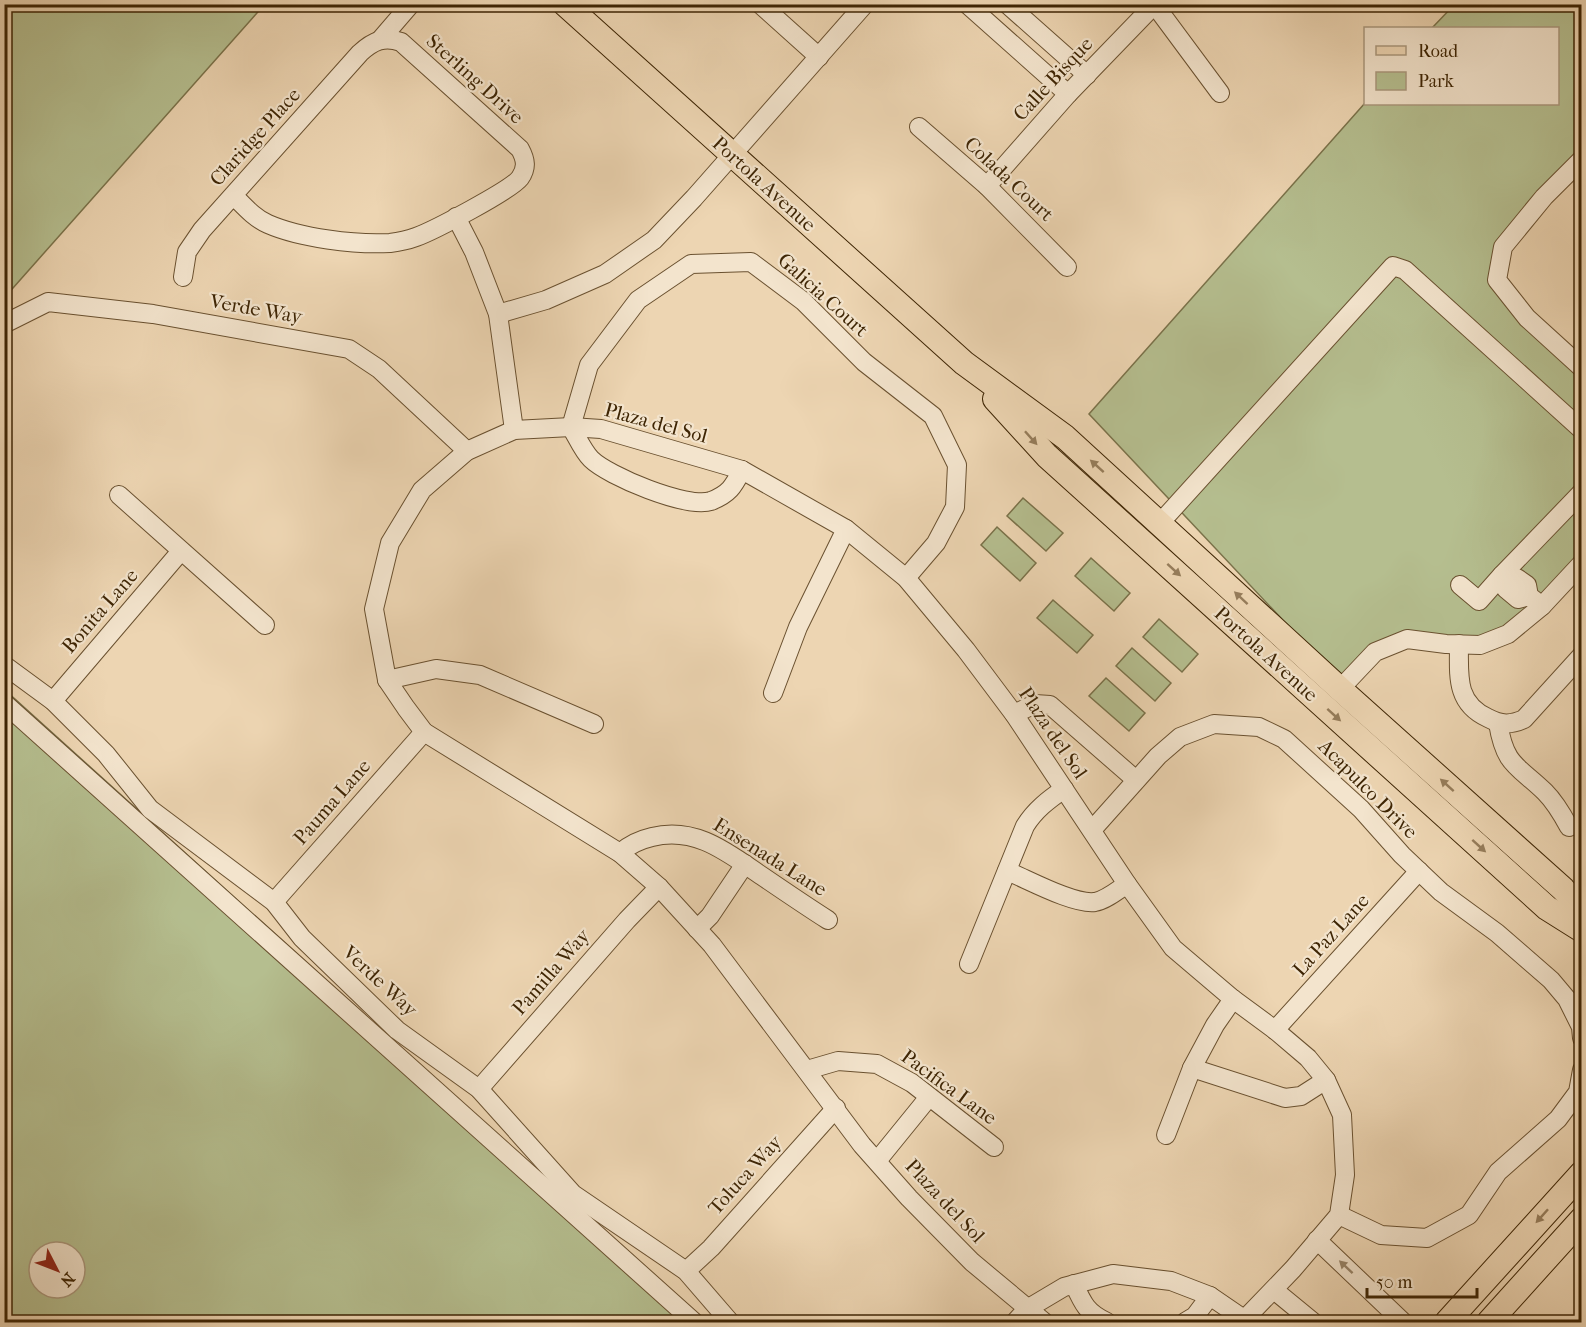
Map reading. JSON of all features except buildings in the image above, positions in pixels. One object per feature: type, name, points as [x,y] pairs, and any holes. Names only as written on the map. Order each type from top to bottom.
[{"type":"main road","name":"Portola Avenue","points":[[565,4],[964,363],[1065,437],[1563,889],[1581,911]]},
{"type":"main road","name":"Portola Avenue","points":[[964,363],[1047,456],[1547,908],[1581,930]]},
{"type":"main road","points":[[1237,627],[1257,633],[1328,692],[1340,689]]},
{"type":"main road","points":[[1447,1323],[1581,1173]]},
{"type":"main road","points":[[1489,1323],[1581,1221]]},
{"type":"street","name":"Claridge Place","points":[[183,278],[187,252],[202,230],[360,53],[380,39],[411,4]]},
{"type":"street","points":[[760,4],[819,57]]},
{"type":"street","points":[[498,314],[546,300],[605,274],[654,240],[694,198],[865,4]]},
{"type":"street","points":[[967,4],[1068,94]]},
{"type":"street","points":[[1007,4],[1087,75]]},
{"type":"street","points":[[1154,5],[1221,93]]},
{"type":"street","name":"Calle Bisque","points":[[987,186],[1068,94],[1154,5]]},
{"type":"street","points":[[1015,47],[1032,26]]},
{"type":"street","name":"Sterling Drive","points":[[380,39],[401,42],[520,149],[525,158],[525,168],[514,185],[456,216]]},
{"type":"street","name":"Colada Court","points":[[919,127],[987,186],[1067,267]]},
{"type":"street","points":[[1581,159],[1544,197],[1503,247],[1497,280],[1527,318],[1581,368]]},
{"type":"street","points":[[233,195],[253,215],[269,224],[322,239],[360,243],[392,243],[417,237],[456,216],[474,252],[498,314],[514,430]]},
{"type":"street","name":"Galicia Court","points":[[571,427],[589,366],[638,300],[691,264],[751,262],[803,301],[864,362],[933,416],[943,435],[957,465],[955,507],[936,543],[906,578]]},
{"type":"street","points":[[1160,523],[1393,266],[1405,270],[1581,430]]},
{"type":"street","name":"Verde Way","points":[[4,324],[48,302],[153,314],[349,349],[379,369],[467,451]]},
{"type":"street","points":[[571,427],[590,459],[621,478],[648,490],[683,500],[708,502],[730,492],[742,470]]},
{"type":"street","name":"Plaza del Sol","points":[[1044,1323],[1021,1316],[909,1198],[823,1095],[807,1070],[712,945],[659,887],[620,853],[424,732],[387,680],[374,609],[390,543],[422,490],[467,451],[514,430],[571,427],[601,429],[742,470],[846,529],[906,578],[966,650],[1014,714],[1127,884],[1173,948],[1308,1058],[1326,1080],[1342,1114],[1345,1175],[1339,1215]]},
{"type":"street","points":[[1460,585],[1479,601],[1505,577],[1581,492]]},
{"type":"street","points":[[119,495],[265,625]]},
{"type":"street","points":[[773,693],[798,627],[846,529]]},
{"type":"street","name":"Bonita Lane","points":[[53,701],[181,551]]},
{"type":"street","points":[[1340,689],[1375,652],[1407,639],[1480,645],[1508,634],[1536,601],[1581,563]]},
{"type":"street","points":[[1505,577],[1517,578],[1527,585],[1536,601]]},
{"type":"street","points":[[1459,644],[1464,698],[1477,713],[1498,723],[1513,724],[1524,719],[1581,655]]},
{"type":"street","name":"Verde Way","points":[[4,665],[53,701],[105,754],[150,809],[274,902],[302,938],[397,1030],[479,1089],[573,1194],[686,1271],[730,1323]]},
{"type":"street","points":[[387,680],[436,669],[480,675],[594,724]]},
{"type":"street","points":[[4,703],[694,1323]]},
{"type":"street","points":[[1014,714],[1035,704],[1050,705],[1136,780]]},
{"type":"street","points":[[1498,723],[1502,745],[1509,758],[1551,799],[1569,827]]},
{"type":"street","name":"Acapulco Drive","points":[[1092,830],[1158,756],[1180,737],[1214,724],[1259,727],[1284,739],[1361,809],[1402,855],[1441,892],[1497,933],[1551,981],[1567,999],[1581,1027],[1581,1038]]},
{"type":"street","name":"Pauma Lane","points":[[274,902],[424,732]]},
{"type":"street","points":[[969,964],[1032,816],[1045,802],[1064,789]]},
{"type":"street","name":"Ensenada Lane","points":[[620,853],[628,845],[658,835],[680,834],[713,843],[828,921]]},
{"type":"street","points":[[697,929],[710,916],[745,864]]},
{"type":"street","points":[[1007,871],[1070,898],[1088,902],[1104,898],[1127,884]]},
{"type":"street","name":"La Paz Lane","points":[[1275,1030],[1419,871]]},
{"type":"street","name":"Pamilla Way","points":[[479,1089],[627,920],[659,887]]},
{"type":"street","points":[[1166,1135],[1192,1068],[1215,1025],[1233,999]]},
{"type":"street","name":"Pacifica Lane","points":[[807,1070],[838,1061],[877,1064],[912,1083],[994,1147]]},
{"type":"street","points":[[1192,1068],[1285,1098],[1301,1096],[1326,1080]]},
{"type":"street","points":[[1021,1316],[1064,1287],[1113,1274],[1171,1281],[1210,1296],[1245,1322],[1339,1215],[1381,1235],[1427,1238],[1469,1215],[1498,1172],[1558,1119],[1578,1092],[1581,1070]]},
{"type":"street","points":[[877,1161],[929,1097]]},
{"type":"street","name":"Toluca Way","points":[[686,1271],[711,1248],[836,1108]]},
{"type":"street","points":[[1317,1240],[1403,1323]]},
{"type":"street","points":[[1074,1284],[1085,1307],[1092,1315],[1107,1323]]},
{"type":"street","points":[[1274,1290],[1313,1323]]},
{"type":"street","points":[[1185,1323],[1195,1316],[1210,1296]]},
{"type":"green space","points":[[4,5],[264,5],[5,297]]},
{"type":"green space","points":[[1454,5],[1581,5],[1581,161],[1503,247],[1497,280],[1581,360],[1581,566],[1480,645],[1407,639],[1344,685],[1089,414],[1364,104],[1559,105],[1559,27],[1433,27]]},
{"type":"green space","points":[[1023,498],[1063,533],[1046,551],[1007,516]]},
{"type":"green space","points":[[997,527],[1036,563],[1020,581],[981,545]]},
{"type":"green space","points":[[1091,558],[1130,593],[1114,611],[1075,576]]},
{"type":"green space","points":[[1053,600],[1093,635],[1077,653],[1037,618]]},
{"type":"green space","points":[[1159,619],[1198,654],[1182,672],[1143,637]]},
{"type":"green space","points":[[1132,648],[1171,683],[1155,701],[1116,666]]},
{"type":"green space","points":[[1106,678],[1145,713],[1129,731],[1089,696]]},
{"type":"green space","points":[[5,690],[704,1322],[5,1322]]}]
